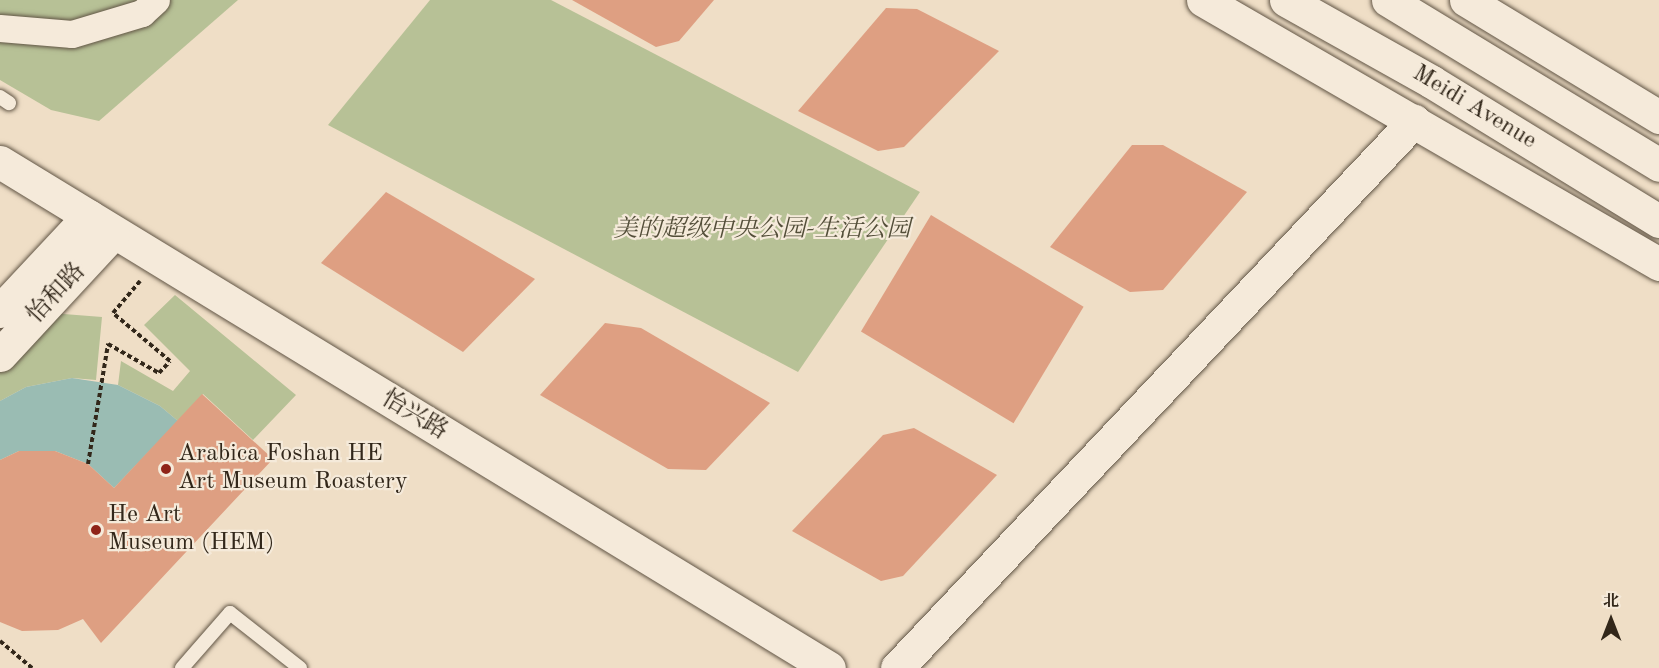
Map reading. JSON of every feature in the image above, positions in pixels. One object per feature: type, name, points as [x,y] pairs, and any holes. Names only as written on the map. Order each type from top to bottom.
[{"type":"street","points":[[0,28],[72,34],[142,13],[156,0]]},
{"type":"street","points":[[1203,0],[1659,264]]},
{"type":"street","name":"Meidi Avenue","points":[[1286,0],[1432,82],[1659,221]]},
{"type":"street","name":"Meidi Avenue","points":[[1388,0],[1659,165]]},
{"type":"street","points":[[1466,0],[1659,117]]},
{"type":"street","points":[[897,668],[1414,121]]},
{"type":"street","name":"怡兴路","points":[[0,162],[157,260],[829,668]]},
{"type":"street","name":"怡和路","points":[[0,311],[101,225]]},
{"type":"street","name":"怡和路","points":[[0,355],[101,225]]},
{"type":"lane","points":[[182,668],[230,613],[300,668]]},
{"type":"path","points":[[88,464],[108,344],[159,373],[170,361],[113,313],[157,260]]},
{"type":"path","points":[[0,641],[32,668]]},
{"type":"green space","points":[[0,0],[238,0],[99,121],[51,110],[0,80]]},
{"type":"green space","name":"美的超级中央公园-生活公园","points":[[430,0],[551,0],[920,192],[798,372],[328,125]]},
{"type":"green space","points":[[175,295],[296,395],[253,440],[203,394],[178,421],[160,406],[118,385],[121,361],[173,391],[190,371],[144,325]]},
{"type":"green space","points":[[51,313],[102,317],[96,380],[72,378],[26,387],[0,401],[0,367]]},
{"type":"water","points":[[72,378],[118,385],[160,406],[178,421],[114,488],[88,464],[55,451],[19,451],[0,460],[0,401],[26,387]]},
{"type":"building","points":[[572,0],[714,0],[679,41],[656,47]]},
{"type":"building","points":[[886,8],[917,9],[999,51],[904,147],[878,151],[798,111]]},
{"type":"building","points":[[1132,145],[1163,145],[1247,192],[1163,290],[1130,292],[1050,247]]},
{"type":"building","points":[[386,192],[535,279],[463,352],[321,263]]},
{"type":"building","points":[[931,215],[1084,307],[1014,423],[861,332]]},
{"type":"building","points":[[605,323],[641,328],[770,403],[706,470],[668,469],[540,395]]},
{"type":"building","points":[[202,394],[273,459],[101,643],[83,619],[58,630],[22,631],[0,622],[0,460],[19,451],[55,451],[88,464],[114,488]]},
{"type":"building","points":[[914,428],[997,475],[903,576],[881,581],[792,531],[883,435]]},
{"type":"place","name":"Arabica Foshan HE Art Museum Roastery","points":[[166,469]]},
{"type":"place","name":"He Art Museum (HEM)","points":[[96,530]]}]
